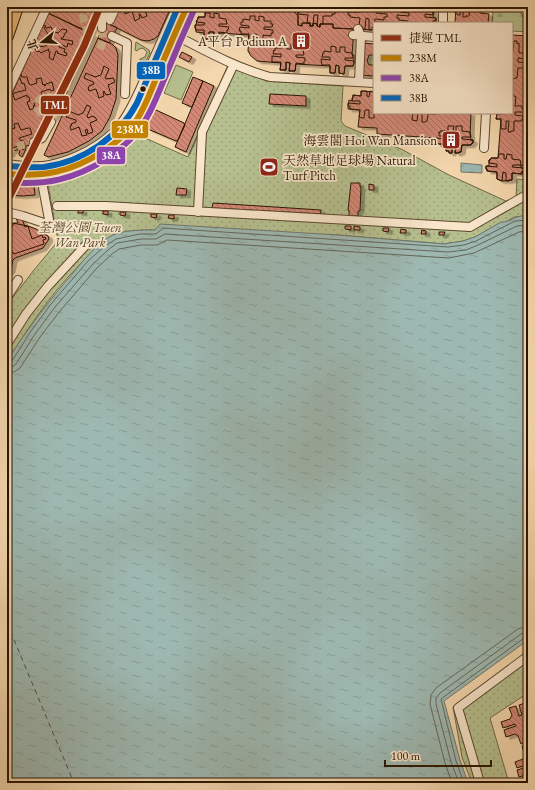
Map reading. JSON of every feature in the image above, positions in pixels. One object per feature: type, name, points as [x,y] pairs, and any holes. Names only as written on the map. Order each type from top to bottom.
[{"type":"highway","points":[[7,36],[18,7]]},
{"type":"street","points":[[7,93],[47,7]]},
{"type":"street","points":[[102,28],[102,20],[108,7]]},
{"type":"street","points":[[110,20],[116,7]]},
{"type":"street","points":[[7,164],[48,165],[66,161],[86,152],[101,142],[119,126],[140,89],[178,7]]},
{"type":"street","points":[[7,174],[42,176],[75,168],[94,158],[114,144],[131,127],[148,97],[187,7]]},
{"type":"street","points":[[443,7],[443,22]]},
{"type":"street","points":[[166,31],[234,64],[270,77],[373,83]]},
{"type":"street","points":[[359,82],[357,33],[373,37]]},
{"type":"street","points":[[112,36],[127,43],[125,94]]},
{"type":"street","points":[[198,212],[205,132],[234,64]]},
{"type":"street","points":[[484,148],[486,114]]},
{"type":"street","points":[[34,142],[42,138],[51,122]]},
{"type":"street","points":[[7,212],[50,225],[42,176]]},
{"type":"street","points":[[57,206],[106,206],[470,227],[528,194]]},
{"type":"street","points":[[7,344],[26,314],[48,286],[85,246]]},
{"type":"street","points":[[7,297],[18,280]]},
{"type":"street","points":[[480,783],[458,708],[528,656]]},
{"type":"green space","points":[[487,7],[518,7],[528,26],[528,32],[513,31],[513,22],[492,22],[493,13]]},
{"type":"green space","points":[[136,42],[149,50],[150,53],[146,61],[140,59],[145,57],[147,52],[143,48],[137,51],[135,50]]},
{"type":"green space","points":[[363,43],[373,44],[373,76],[361,75]]},
{"type":"green space","points":[[176,65],[193,72],[181,100],[164,93]]},
{"type":"green space","name":"荃灣公園 Tsuen Wan Park","points":[[228,65],[267,81],[343,86],[341,121],[345,126],[403,150],[449,175],[508,202],[516,197],[517,179],[528,180],[528,216],[514,217],[475,237],[463,241],[444,244],[338,235],[155,230],[118,233],[103,242],[69,276],[36,317],[7,361],[7,305],[58,241],[48,184],[74,177],[96,167],[116,153],[136,134],[188,157]]},
{"type":"green space","points":[[528,652],[528,693],[490,718],[509,783],[472,783],[462,757],[453,707]]},
{"type":"water","points":[[461,163],[482,165],[482,173],[461,172]]},
{"type":"water","points":[[521,216],[528,216],[528,640],[444,701],[460,760],[468,783],[7,783],[7,361],[38,316],[86,258],[96,247],[113,235],[128,231],[155,230],[160,224],[338,235],[444,244],[463,241],[475,237],[501,222],[506,222]]},
{"type":"building","points":[[50,7],[103,7],[91,33],[48,13]]},
{"type":"building","points":[[112,7],[171,7],[158,36],[148,41],[141,40],[105,22]]},
{"type":"building","points":[[127,7],[144,7],[147,16],[142,18],[139,14],[140,18],[135,21],[132,11],[125,14],[124,10]]},
{"type":"building","name":"A平台 Podium A","points":[[205,7],[290,7],[298,16],[298,25],[302,26],[302,23],[310,23],[310,26],[313,26],[313,23],[320,27],[320,24],[333,24],[333,28],[354,29],[352,55],[354,55],[353,66],[345,66],[344,74],[339,73],[339,66],[336,65],[335,73],[330,73],[330,66],[296,64],[295,71],[289,71],[290,63],[286,62],[286,70],[280,70],[281,63],[257,61],[248,51],[249,35],[219,33],[218,40],[213,39],[214,32],[209,32],[209,39],[204,39],[204,33],[196,32],[195,25],[198,17],[205,17]]},
{"type":"building","points":[[299,7],[424,7],[432,9],[432,12],[434,12],[433,17],[436,18],[436,21],[373,22],[373,30],[333,28],[333,24],[320,24],[320,27],[313,23],[313,26],[310,26],[310,23],[302,23],[302,26],[298,25],[298,11],[296,11],[296,9],[299,9]]},
{"type":"building","points":[[308,7],[333,7],[324,8],[323,10],[335,11],[335,14],[332,14],[332,16],[323,16],[323,24],[320,24],[320,27],[317,26],[318,15],[314,15],[313,26],[310,26],[310,23],[307,23],[308,15],[298,14],[298,11],[296,11],[296,9],[308,9]]},
{"type":"building","points":[[351,7],[383,7],[385,8],[385,11],[376,10],[376,13],[387,14],[387,17],[384,17],[384,20],[375,19],[372,30],[369,30],[369,19],[366,18],[365,29],[362,29],[362,26],[359,26],[360,18],[350,17],[350,15],[348,15],[348,12],[360,12],[360,10],[351,9]]},
{"type":"building","points":[[402,7],[416,7],[416,9],[418,9],[419,7],[424,7],[432,9],[433,15],[425,14],[425,17],[436,18],[436,21],[408,22],[399,20],[397,15],[409,16],[409,13],[400,12]]},
{"type":"building","points":[[456,7],[480,7],[480,13],[489,14],[488,22],[455,22]]},
{"type":"building","points":[[456,7],[461,7],[460,15],[455,13]]},
{"type":"building","points":[[461,7],[477,8],[470,8],[469,16],[463,17],[463,8]]},
{"type":"building","points":[[48,13],[93,35],[57,114],[52,120],[45,122],[44,125],[41,123],[39,130],[30,146],[28,145],[24,148],[26,149],[22,157],[19,155],[20,149],[14,151],[7,150],[7,105]]},
{"type":"building","points":[[205,13],[210,13],[210,17],[214,18],[214,13],[219,14],[219,18],[226,19],[227,24],[219,24],[219,26],[229,27],[227,33],[219,32],[218,40],[213,39],[214,32],[209,32],[209,39],[204,39],[204,30],[196,30],[195,28],[195,25],[204,25],[205,23],[196,22],[198,17],[205,17]]},
{"type":"building","points":[[250,16],[255,16],[255,20],[259,21],[259,16],[264,17],[264,21],[271,21],[271,24],[273,24],[272,27],[264,27],[264,29],[273,30],[273,33],[271,33],[271,36],[263,35],[263,43],[258,42],[258,35],[254,34],[254,42],[248,41],[249,34],[241,34],[241,31],[239,31],[240,27],[249,28],[249,26],[241,25],[241,22],[243,22],[243,19],[250,20]]},
{"type":"building","points":[[105,22],[117,28],[109,43],[98,38]]},
{"type":"building","points":[[45,25],[46,28],[51,27],[54,34],[55,32],[58,33],[62,29],[67,30],[61,39],[73,41],[72,45],[68,43],[67,47],[60,44],[59,47],[65,49],[64,52],[67,53],[66,56],[57,53],[58,52],[56,51],[53,60],[49,58],[49,49],[41,53],[39,51],[37,52],[35,49],[47,45],[48,42],[50,43],[51,39],[43,26]]},
{"type":"building","points":[[513,35],[528,36],[528,166],[521,165],[521,168],[524,168],[524,172],[522,171],[522,174],[512,173],[512,180],[502,181],[497,179],[497,172],[487,171],[486,169],[486,166],[489,166],[489,160],[491,158],[498,158],[501,119],[496,119],[497,114],[513,114]]},
{"type":"building","points":[[98,38],[112,44],[116,48],[118,55],[116,99],[110,117],[102,131],[89,141],[68,152],[48,157],[44,155]]},
{"type":"building","points":[[514,41],[517,41],[517,44],[519,43],[519,53],[526,53],[527,56],[527,59],[518,58],[518,62],[527,63],[527,66],[525,66],[525,68],[518,68],[517,78],[514,79],[513,79]]},
{"type":"building","points":[[282,43],[287,44],[287,49],[291,49],[291,44],[296,44],[296,49],[303,50],[304,55],[296,55],[296,57],[305,58],[304,64],[296,63],[295,71],[289,71],[290,63],[286,62],[286,70],[280,70],[281,62],[272,62],[272,56],[281,57],[281,54],[273,54],[275,48],[282,48]]},
{"type":"building","points":[[363,43],[373,44],[373,55],[369,55],[367,61],[369,65],[373,65],[373,76],[361,75]]},
{"type":"building","points":[[331,46],[336,47],[336,52],[340,52],[340,47],[345,47],[345,52],[352,53],[353,58],[345,58],[345,60],[354,61],[353,66],[345,66],[344,74],[339,73],[339,66],[336,65],[335,73],[330,73],[330,65],[322,65],[321,59],[330,60],[330,57],[322,57],[324,51],[331,52]]},
{"type":"building","points":[[182,52],[192,57],[189,62],[179,57]]},
{"type":"building","points":[[104,66],[109,69],[105,78],[113,78],[115,82],[108,85],[111,94],[106,95],[104,91],[104,96],[99,98],[96,89],[89,91],[88,88],[94,84],[93,82],[84,78],[86,73],[95,77],[101,75]]},
{"type":"building","points":[[21,74],[22,77],[27,77],[29,84],[31,85],[37,83],[36,79],[41,78],[43,85],[44,84],[45,86],[46,84],[52,82],[54,90],[51,91],[50,89],[41,92],[42,96],[46,95],[48,103],[42,103],[41,100],[34,103],[34,108],[30,110],[27,102],[30,101],[27,95],[15,100],[13,95],[14,93],[26,90],[19,75]]},
{"type":"building","points":[[193,77],[203,81],[192,107],[182,103]]},
{"type":"building","points":[[203,81],[214,86],[186,152],[175,147]]},
{"type":"building","points":[[361,91],[367,91],[367,96],[369,97],[370,91],[373,92],[374,118],[369,118],[369,110],[365,110],[364,118],[359,117],[360,110],[350,109],[350,106],[348,106],[348,103],[360,104],[360,101],[352,101],[352,98],[353,95],[361,96]]},
{"type":"building","points":[[361,91],[373,92],[373,114],[471,114],[470,134],[473,143],[471,145],[462,145],[461,152],[459,153],[455,153],[456,145],[452,145],[452,153],[449,153],[449,151],[446,151],[447,144],[437,144],[436,138],[377,134],[377,128],[358,127],[360,110],[348,109],[348,106],[349,100],[352,101],[353,95],[361,96]]},
{"type":"building","points":[[270,94],[306,96],[306,106],[269,104]]},
{"type":"building","points":[[513,96],[516,97],[515,106],[522,106],[522,109],[524,109],[524,112],[515,112],[515,115],[523,116],[523,119],[522,121],[514,121],[514,131],[508,132],[509,121],[506,121],[506,129],[503,129],[501,128],[501,119],[496,119],[497,114],[513,114]]},
{"type":"building","points":[[87,105],[91,107],[87,116],[88,118],[93,116],[97,120],[90,123],[93,132],[88,134],[87,129],[85,130],[87,135],[82,136],[79,127],[71,130],[71,124],[76,122],[76,120],[66,117],[69,111],[78,115],[83,113]]},
{"type":"building","points":[[156,110],[184,123],[185,125],[178,140],[176,141],[148,129],[147,126],[153,112]]},
{"type":"building","points":[[413,114],[418,114],[417,121],[412,120]]},
{"type":"building","points":[[422,114],[428,114],[427,121],[422,122]]},
{"type":"building","points":[[18,123],[21,130],[30,128],[32,134],[19,138],[21,141],[23,140],[26,148],[22,150],[19,146],[12,148],[13,151],[8,155],[7,129],[9,130],[15,128],[14,124]]},
{"type":"building","name":"海雲閣 Hoi Wan Mansion","points":[[448,126],[454,126],[453,131],[456,131],[456,126],[462,126],[462,131],[470,132],[471,137],[462,137],[462,139],[473,140],[473,143],[471,145],[462,145],[461,152],[459,153],[455,153],[456,145],[452,145],[452,153],[446,151],[447,144],[437,144],[436,138],[447,139],[447,136],[439,136],[439,132],[448,131]]},
{"type":"building","points":[[499,154],[504,154],[504,159],[506,159],[507,154],[512,155],[512,159],[520,160],[521,165],[513,165],[512,167],[524,168],[524,172],[522,171],[522,174],[512,173],[512,180],[506,181],[506,173],[503,172],[502,181],[497,179],[497,172],[487,171],[486,166],[497,167],[497,164],[489,163],[489,160],[491,158],[498,158]]},
{"type":"building","points":[[351,183],[360,183],[361,187],[360,211],[358,211],[358,216],[349,216],[348,210]]},
{"type":"building","points":[[7,184],[34,186],[35,195],[10,195],[10,192],[7,192]]},
{"type":"building","points":[[369,184],[374,185],[374,190],[369,190]]},
{"type":"building","points":[[177,188],[187,189],[186,195],[176,195]]},
{"type":"building","points":[[213,203],[321,211],[320,214],[212,208]]},
{"type":"building","points":[[78,209],[83,210],[83,213],[78,213]]},
{"type":"building","points":[[103,211],[108,211],[108,215],[103,214]]},
{"type":"building","points":[[120,212],[126,212],[125,216],[120,215]]},
{"type":"building","points":[[151,214],[157,214],[156,218],[151,217]]},
{"type":"building","points":[[169,215],[174,215],[174,219],[168,218]]},
{"type":"building","points":[[21,216],[25,227],[28,226],[32,239],[42,235],[43,238],[45,237],[46,239],[43,240],[44,244],[14,254],[13,252],[7,254],[7,236],[14,223],[18,223],[16,218]]},
{"type":"building","points":[[7,222],[36,229],[48,236],[49,239],[43,248],[15,258],[13,260],[11,270],[7,275]]},
{"type":"building","points":[[345,226],[351,226],[351,230],[345,229]]},
{"type":"building","points":[[354,226],[360,227],[360,230],[354,230]]},
{"type":"building","points":[[383,228],[389,228],[388,232],[383,231]]},
{"type":"building","points":[[401,229],[406,230],[406,233],[400,233]]},
{"type":"building","points":[[422,230],[426,231],[426,234],[421,234]]},
{"type":"building","points":[[439,232],[445,232],[444,235],[439,235]]},
{"type":"building","points":[[525,703],[528,710],[528,733],[527,730],[524,731],[528,742],[521,744],[518,736],[515,734],[506,737],[504,730],[516,726],[515,724],[503,728],[501,722],[510,719],[512,715],[509,708],[516,706],[519,716],[522,715],[519,705]]},
{"type":"building","points":[[528,744],[528,764],[517,768],[515,762],[523,759],[525,756],[522,746]]},
{"type":"building","points":[[528,767],[528,774],[519,777],[517,770]]},
{"type":"ferry route","points":[[7,623],[74,783]]},
{"type":"tunnel","points":[[51,122],[55,113],[56,110],[57,107],[55,101],[51,98],[44,97],[40,99],[38,103],[37,107],[41,114],[45,116],[50,115],[56,112],[87,32],[83,19],[85,11],[95,7]]},
{"type":"tunnel","points":[[100,49],[103,41],[102,28]]},
{"type":"tunnel","points":[[7,153],[16,147],[34,142]]},
{"type":"metro line","name":"TML","points":[[7,202],[84,46],[100,7]]},
{"type":"transit line","name":"38B","points":[[8,166],[44,167],[58,164],[86,154],[110,137],[120,127],[137,103],[178,7]]},
{"type":"transit line","name":"238M","points":[[7,174],[33,175],[68,169],[91,159],[121,138],[133,126],[143,109],[187,7]]},
{"type":"transit line","name":"38A","points":[[7,182],[47,182],[72,176],[108,158],[136,134],[147,118],[156,100],[194,10]]},
{"type":"place","name":"A平台 Podium A","points":[[301,41]]},
{"type":"place","name":"海雲閣 Hoi Wan Mansion","points":[[451,140]]},
{"type":"place","name":"天然草地足球場 Natural Turf Pitch","points":[[269,167]]}]
